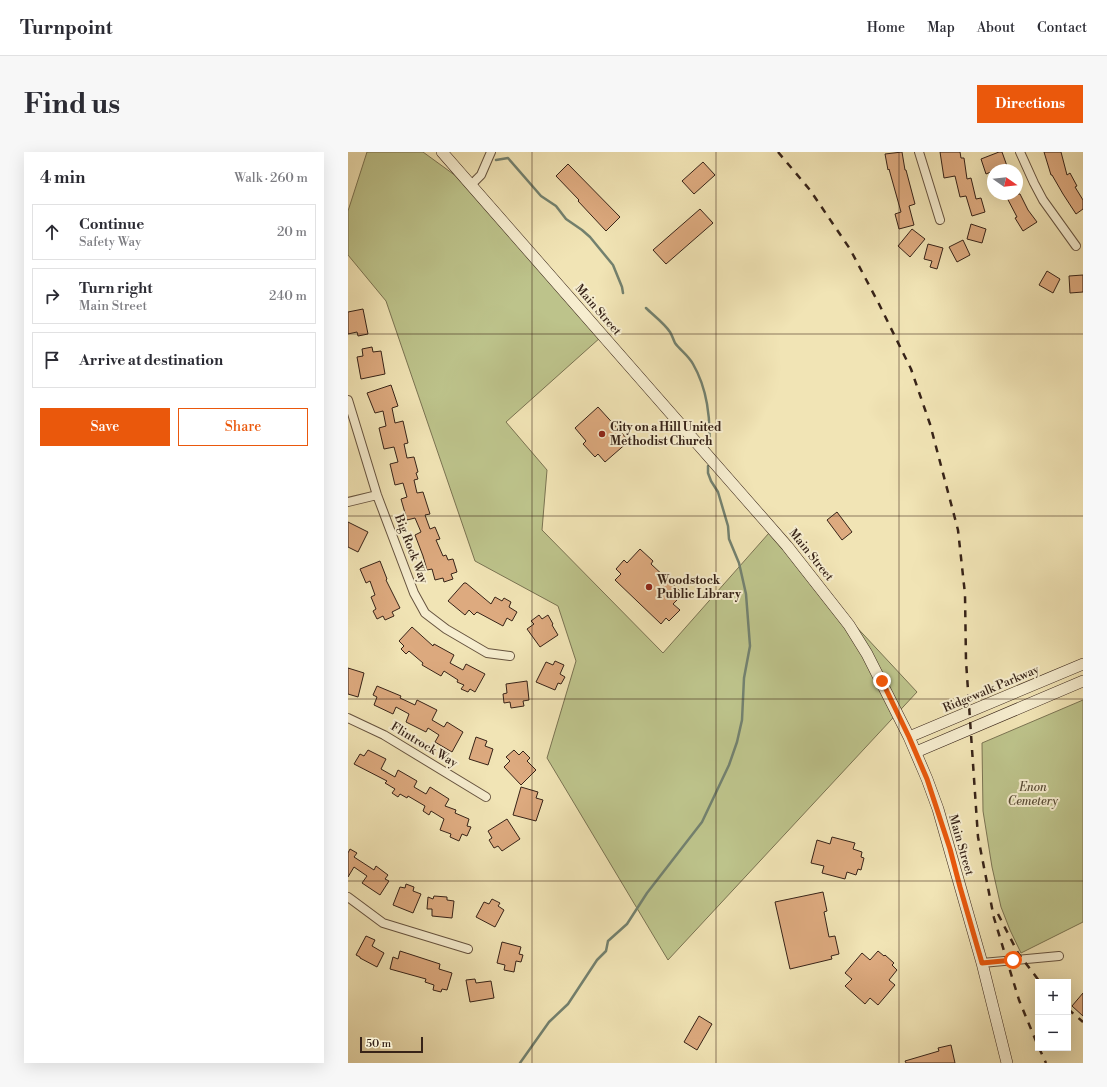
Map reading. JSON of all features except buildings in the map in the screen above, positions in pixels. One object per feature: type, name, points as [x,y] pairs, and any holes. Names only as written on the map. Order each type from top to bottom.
[{"type":"main road","name":"Main Street","points":[[442,152],[775,532],[818,584],[849,625],[866,654],[909,737],[938,809],[982,963],[1006,1063]]},
{"type":"main road","name":"Ridgewalk Parkway","points":[[909,737],[1083,664]]},
{"type":"main road","points":[[916,752],[1083,681]]},
{"type":"street","points":[[472,185],[481,175],[492,152]]},
{"type":"street","points":[[919,152],[940,220]]},
{"type":"street","points":[[1020,152],[1043,200],[1076,246]]},
{"type":"street","name":"Big Rock Way","points":[[348,400],[377,495],[414,594],[425,613],[446,629],[487,653],[510,656]]},
{"type":"street","points":[[348,502],[377,495]]},
{"type":"street","name":"Flintrock Way","points":[[348,718],[384,734],[486,797]]},
{"type":"street","points":[[348,897],[383,923],[468,949]]},
{"type":"street","points":[[982,963],[1059,956]]},
{"type":"green space","points":[[367,152],[423,152],[467,184],[601,337],[506,422],[547,470],[542,530],[663,653],[769,533],[917,692],[668,960],[547,758],[576,661],[558,606],[475,561],[386,301],[348,255],[348,211]]},
{"type":"green space","name":"Enon Cemetery","points":[[1083,700],[1083,922],[1021,953],[1001,907],[992,867],[983,811],[982,743]]},
{"type":"waterway","points":[[496,160],[508,158],[541,196],[556,206],[566,219],[590,237],[613,265],[623,293]]},
{"type":"waterway","points":[[646,308],[668,329],[675,343],[691,361],[698,373],[705,393],[709,415],[709,446]]},
{"type":"waterway","points":[[520,1063],[549,1022],[568,1004],[597,960],[606,951],[608,941],[627,924],[647,893],[702,822],[729,765],[737,742],[742,720],[744,678],[750,646],[746,594],[739,563],[729,539],[728,526],[718,492],[711,481],[708,473],[708,466]]},
{"type":"railway","points":[[778,152],[810,190],[850,249],[911,369],[930,424],[958,530],[965,594],[966,661],[978,837],[994,918],[1019,1000],[1035,1039]]},
{"type":"railway","points":[[998,914],[1018,953],[1038,979]]},
{"type":"railway","points":[[1071,1012],[1083,1022]]},
{"type":"railway","points":[[1040,1051],[1046,1063]]},
{"type":"place","name":"City on a Hill United Methodist Church","points":[[602,434]]},
{"type":"place","name":"Woodstock Public Library","points":[[649,587]]},
{"type":"route","points":[[882,681],[909,737],[938,809],[982,963],[1013,960]]}]
